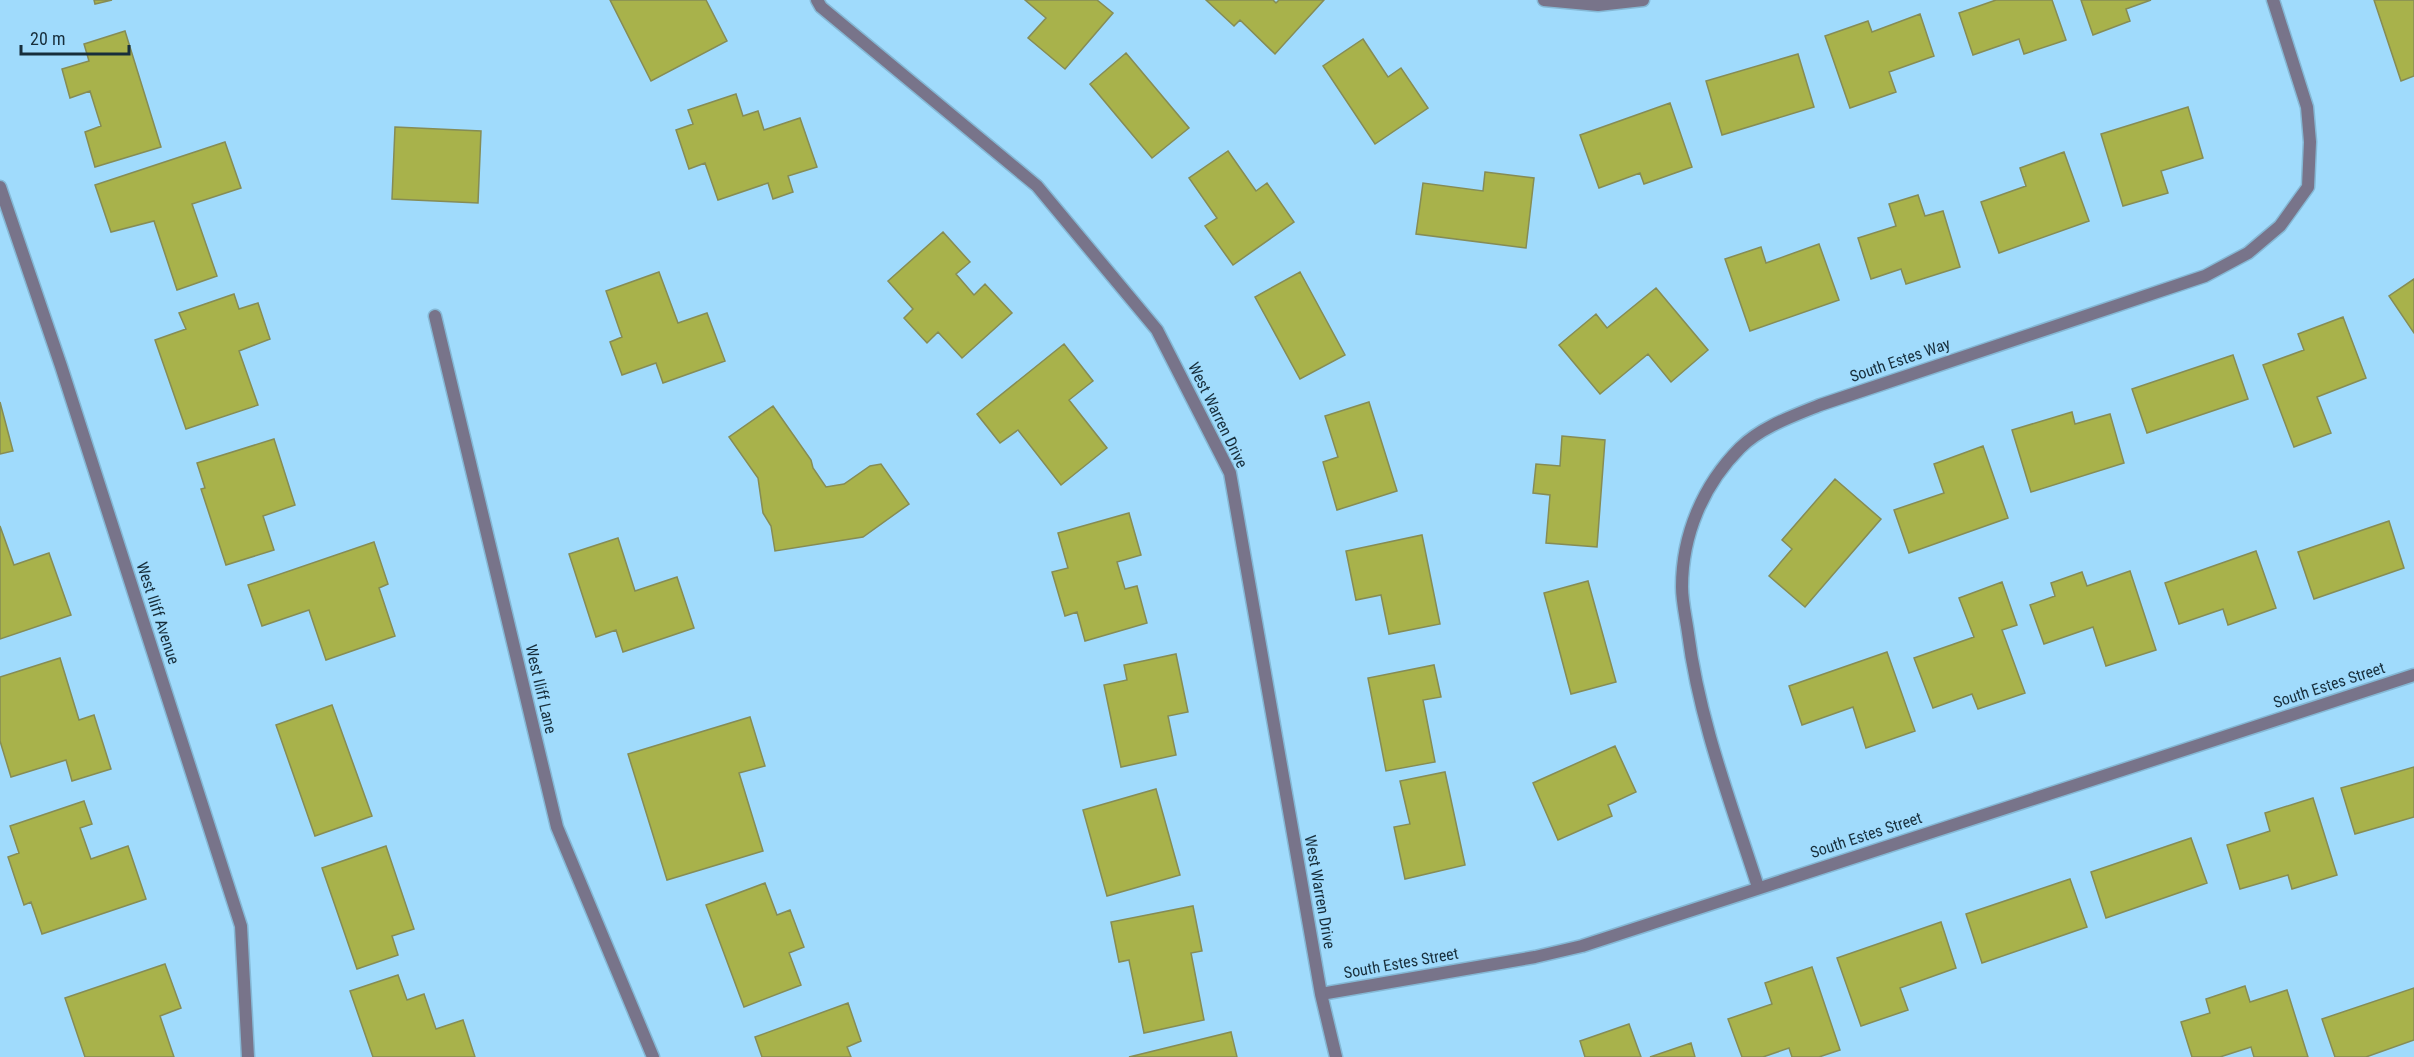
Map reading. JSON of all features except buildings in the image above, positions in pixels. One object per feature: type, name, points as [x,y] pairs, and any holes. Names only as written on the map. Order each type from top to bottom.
[{"type":"street","name":"West Warren Drive","points":[[817,0],[821,7],[1037,186],[1157,330],[1230,473],[1321,994],[1336,1057]]},
{"type":"street","points":[[1544,0],[1598,6],[1643,0]]},
{"type":"street","name":"South Estes Way","points":[[1758,887],[1703,716],[1690,649],[1682,588],[1688,540],[1698,508],[1717,476],[1741,447],[1775,424],[1820,405],[2205,276],[2248,253],[2280,226],[2308,187],[2310,142],[2307,106],[2273,0]]},
{"type":"street","name":"West Iliff Avenue","points":[[0,187],[64,377],[241,926],[248,1057]]},
{"type":"street","name":"West Iliff Lane","points":[[435,316],[557,827],[653,1057]]},
{"type":"street","name":"South Estes Street","points":[[1321,994],[1563,950],[2414,675]]}]
